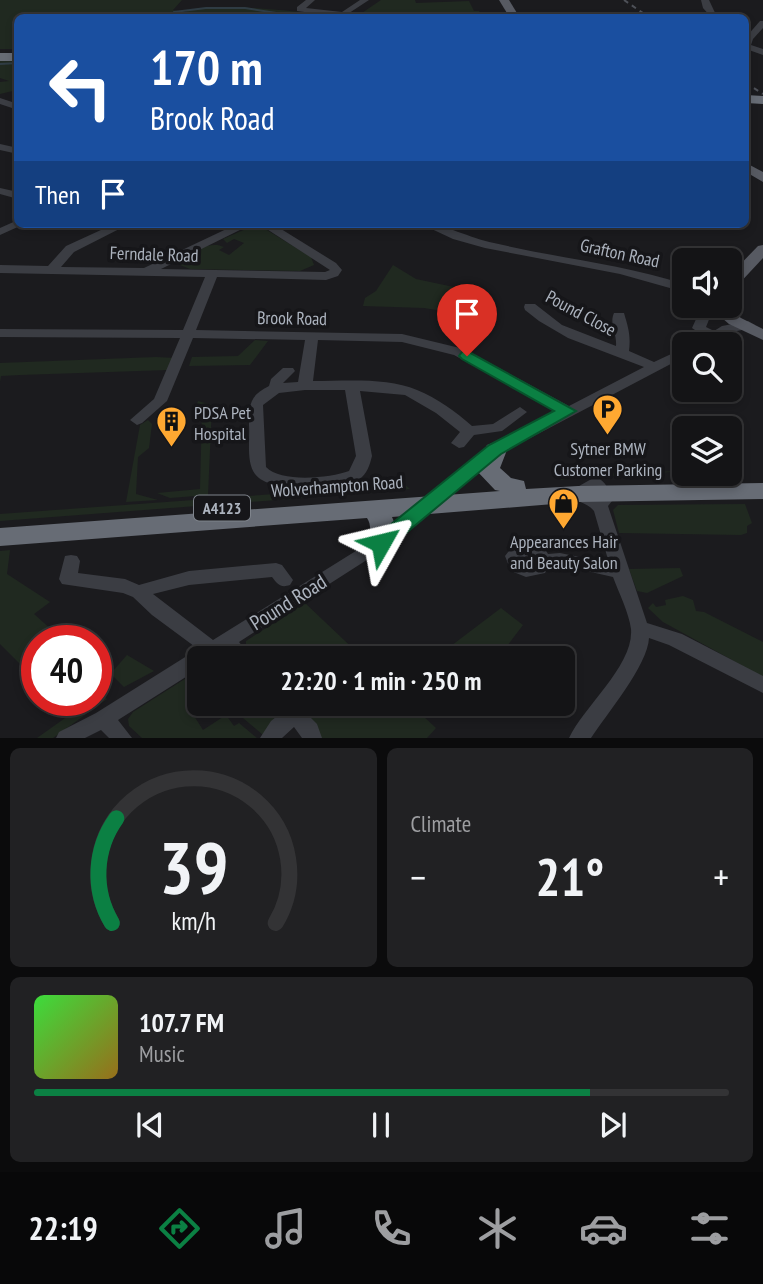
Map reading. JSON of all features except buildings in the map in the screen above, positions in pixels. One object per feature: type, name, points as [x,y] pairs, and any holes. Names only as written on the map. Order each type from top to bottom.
[{"type":"highway","points":[[495,450],[488,470],[497,480],[515,487]]},
{"type":"highway","name":"Wolverhampton Road","points":[[0,537],[370,509],[515,487],[594,495],[763,481]]},
{"type":"highway","name":"Wolverhampton Road","points":[[0,523],[437,497],[763,491]]},
{"type":"highway","points":[[370,509],[381,516],[384,526],[381,543]]},
{"type":"main road","points":[[742,271],[763,248]]},
{"type":"street","points":[[311,0],[300,9],[332,14]]},
{"type":"street","points":[[342,14],[365,0]]},
{"type":"street","points":[[749,38],[762,24]]},
{"type":"street","points":[[52,269],[70,249],[115,228]]},
{"type":"street","points":[[145,272],[238,228]]},
{"type":"street","points":[[270,228],[316,268]]},
{"type":"street","name":"Grafton Road","points":[[437,228],[475,244],[633,271],[672,284]]},
{"type":"street","points":[[174,258],[174,265],[182,273]]},
{"type":"street","name":"Ferndale Road","points":[[0,269],[213,274],[316,268],[334,268],[334,273],[316,268]]},
{"type":"street","points":[[137,420],[160,401],[213,274]]},
{"type":"street","name":"Pound Close","points":[[530,307],[539,316],[596,345],[654,367]]},
{"type":"street","points":[[619,316],[618,323],[624,334],[622,354]]},
{"type":"street","points":[[703,318],[698,328],[740,326]]},
{"type":"street","name":"Brook Road","points":[[0,333],[402,338],[449,348],[567,411]]},
{"type":"street","points":[[305,386],[312,338]]},
{"type":"street","name":"Pound Road","points":[[66,738],[103,719],[381,543],[495,450],[672,358]]},
{"type":"street","points":[[277,388],[276,382],[288,371]]},
{"type":"street","points":[[352,388],[364,456],[362,466],[353,476],[284,482],[265,475],[258,466],[256,405],[266,394],[277,388],[305,386],[352,388],[409,392],[454,419],[464,437],[497,428],[520,412]]},
{"type":"street","points":[[579,738],[629,666],[639,646],[640,628],[594,495]]},
{"type":"street","points":[[542,561],[560,559],[620,572]]},
{"type":"street","points":[[71,561],[68,577],[71,581],[125,586],[139,592],[158,610],[201,640],[218,645]]},
{"type":"street","points":[[139,592],[159,584],[237,572],[276,570],[284,580]]},
{"type":"street","points":[[640,628],[675,639],[763,685]]},
{"type":"street","points":[[270,738],[285,716]]},
{"type":"street","points":[[297,716],[310,730],[312,738]]},
{"type":"street","points":[[103,719],[122,738]]},
{"type":"street","name":"Pound Road","points":[[81,738],[103,719]]},
{"type":"shaded area","points":[[0,0],[182,0],[173,10],[185,12],[237,7],[318,14],[14,14],[14,49],[0,49]]},
{"type":"shaded area","points":[[381,0],[415,0],[416,3],[469,1],[474,11],[481,14],[360,14]]},
{"type":"shaded area","points":[[0,61],[14,61],[14,91],[0,94],[0,82],[9,81],[0,78]]},
{"type":"shaded area","points":[[248,228],[264,228],[311,257],[314,265],[300,271],[190,269],[180,265],[185,257],[207,246],[224,247],[219,250],[229,255],[244,243],[234,239],[227,243],[223,239]]},
{"type":"shaded area","points":[[393,265],[416,279],[468,290],[455,313],[424,308],[363,306],[365,298],[376,291]]},
{"type":"shaded area","points":[[255,340],[268,341],[250,365],[189,366],[192,357],[238,356]]},
{"type":"shaded area","points":[[175,358],[168,370],[1,376],[0,382],[0,363]]},
{"type":"shaded area","points":[[198,401],[212,405],[208,495],[170,498],[157,493],[200,489],[202,411],[195,410]]},
{"type":"shaded area","points":[[148,420],[152,424],[149,448],[138,457],[136,494],[158,500],[126,502],[140,425]]},
{"type":"shaded area","points":[[672,471],[561,480],[558,475]]},
{"type":"shaded area","points":[[404,484],[410,489],[325,496],[324,490]]},
{"type":"shaded area","points":[[317,491],[315,497],[0,521],[0,514]]},
{"type":"shaded area","points":[[745,504],[752,523],[747,526],[747,533],[741,535],[619,533],[613,510],[618,505]]},
{"type":"shaded area","points":[[10,550],[7,574],[50,602],[34,614],[46,625],[21,625],[21,665],[0,644],[0,551]]},
{"type":"shaded area","points":[[680,568],[683,576],[647,593],[637,591],[629,569]]},
{"type":"shaded area","points":[[683,596],[693,600],[696,611],[704,612],[763,642],[763,677],[663,622],[648,608],[653,603],[656,607],[666,605],[665,600]]},
{"type":"shaded area","points":[[305,603],[350,646],[246,646],[246,641]]},
{"type":"shaded area","points":[[501,608],[523,625],[507,646],[451,646]]},
{"type":"shaded area","points":[[127,655],[154,671],[124,687],[112,677],[113,671]]},
{"type":"shaded area","points":[[187,678],[187,716],[194,716],[203,730],[227,716],[234,726],[239,723],[257,738],[142,738],[129,726],[128,719],[133,712]]},
{"type":"shaded area","points":[[68,716],[83,716],[53,738],[37,738]]},
{"type":"shaded area","points":[[246,716],[277,716],[263,735],[243,718]]},
{"type":"shaded area","points":[[306,716],[423,716],[436,728],[427,738],[320,738],[317,727]]},
{"type":"waterway","points":[[174,12],[206,8],[245,8],[283,14]]},
{"type":"waterway","points":[[0,64],[14,63]]},
{"type":"railway","points":[[624,0],[644,14]]},
{"type":"railway","points":[[749,85],[763,94]]},
{"type":"place","name":"Sytner BMW Customer Parking","points":[[608,437]]},
{"type":"place","name":"PDSA Pet Hospital","points":[[171,449]]},
{"type":"place","name":"Appearances Hair and Beauty Salon","points":[[564,530]]},
{"type":"route","points":[[381,543],[495,450],[567,411],[467,356]]}]
